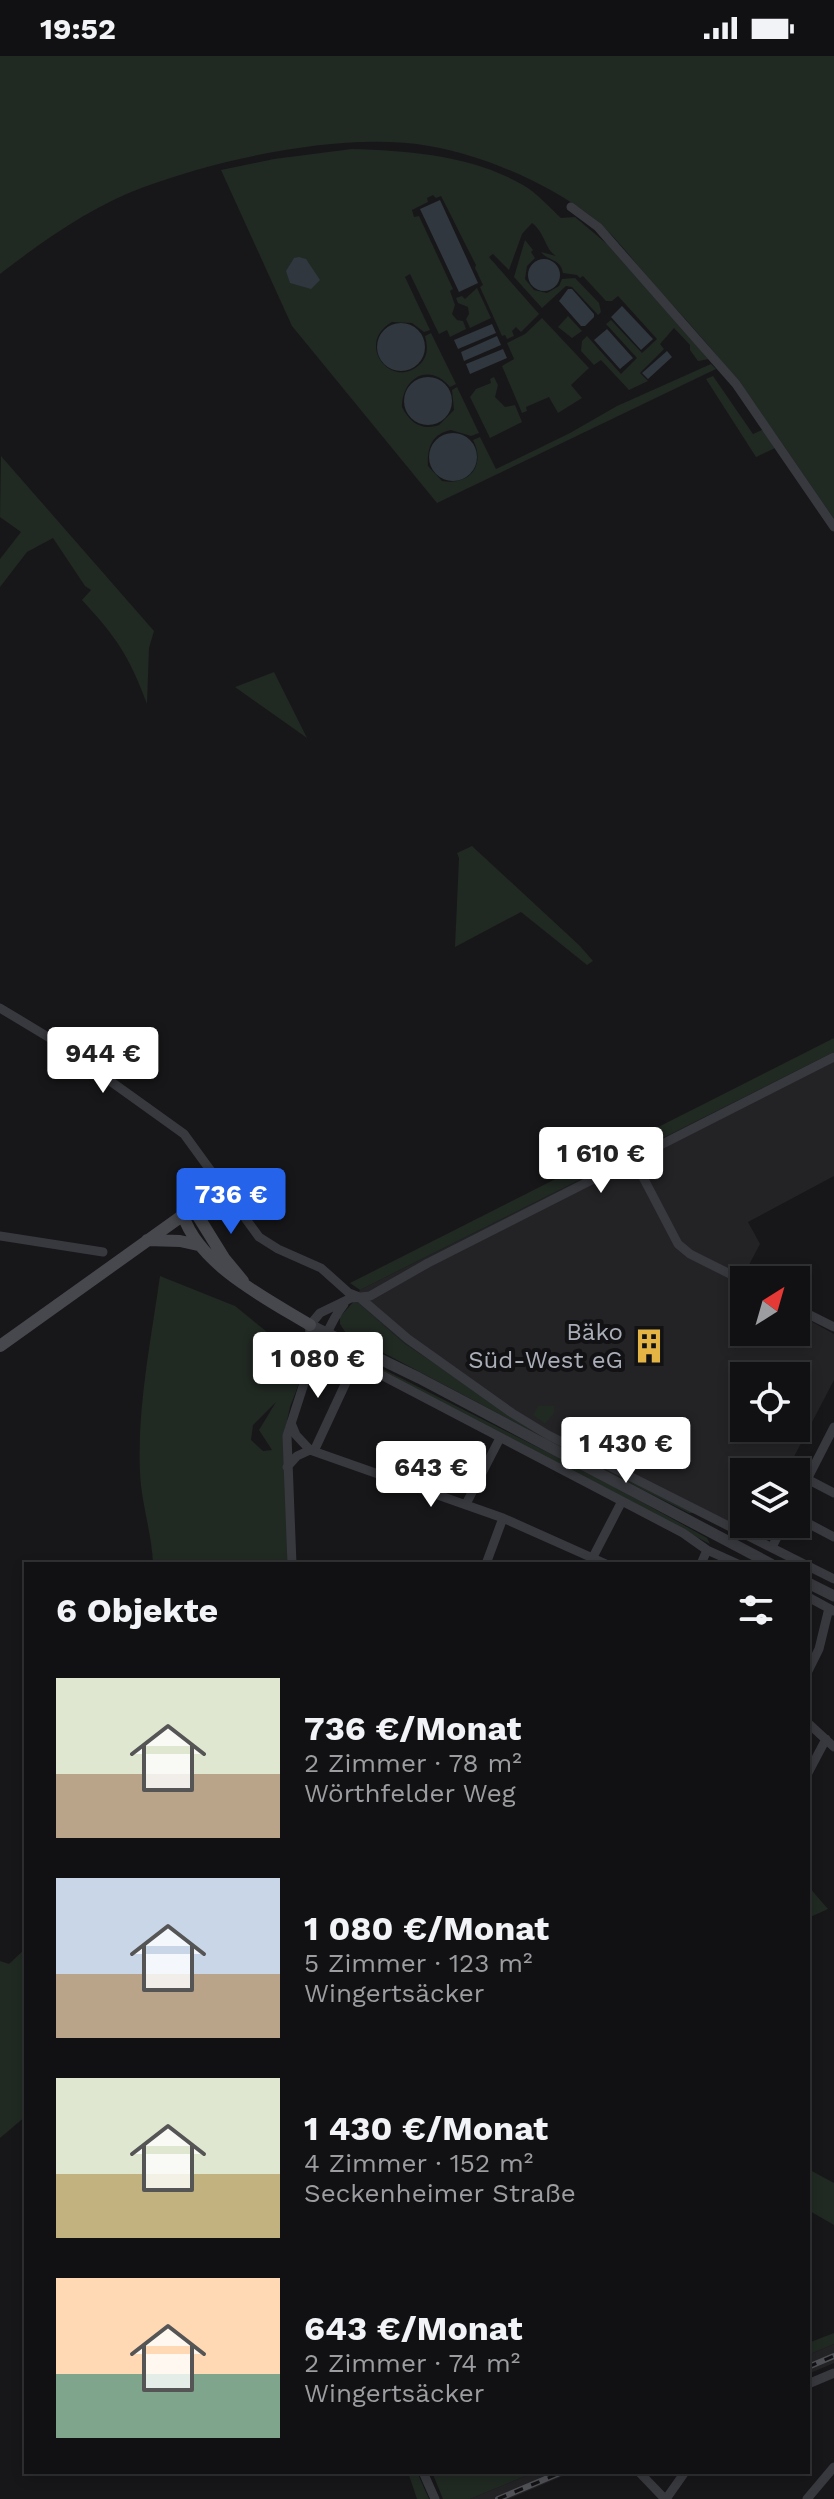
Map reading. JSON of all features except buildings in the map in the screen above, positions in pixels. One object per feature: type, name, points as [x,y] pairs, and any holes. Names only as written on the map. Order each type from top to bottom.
[{"type":"main road","points":[[0,1346],[188,1212]]},
{"type":"main road","points":[[188,1212],[188,1231],[218,1266],[310,1325]]},
{"type":"main road","points":[[188,1212],[243,1281]]},
{"type":"main road","points":[[147,1240],[198,1245]]},
{"type":"street","points":[[571,207],[598,227],[736,384],[834,527]]},
{"type":"street","points":[[0,1008],[53,1040],[184,1134],[246,1220],[267,1243],[309,1261],[349,1293],[359,1297],[408,1339],[512,1413],[548,1435],[800,1562]]},
{"type":"street","points":[[308,1371],[310,1325],[320,1313],[359,1297],[370,1296],[428,1263],[834,1057]]},
{"type":"street","points":[[634,1160],[678,1244],[690,1254],[730,1274]]},
{"type":"street","points":[[0,1236],[103,1252]]},
{"type":"street","points":[[292,1562],[287,1436],[308,1371],[329,1323],[345,1302]]},
{"type":"street","points":[[810,1315],[834,1327]]},
{"type":"street","points":[[310,1325],[396,1366],[767,1562]]},
{"type":"street","points":[[341,1354],[734,1562]]},
{"type":"street","points":[[287,1467],[297,1456],[312,1450],[355,1363]]},
{"type":"street","points":[[291,1423],[296,1435],[312,1450],[503,1518],[602,1562]]},
{"type":"street","points":[[810,1473],[834,1427]]},
{"type":"street","points":[[466,1504],[500,1438]]},
{"type":"street","points":[[824,1447],[834,1453]]},
{"type":"street","points":[[810,1481],[834,1493]]},
{"type":"street","points":[[593,1557],[622,1501]]},
{"type":"street","points":[[487,1562],[503,1518]]},
{"type":"street","points":[[810,1524],[834,1537]]},
{"type":"street","points":[[772,1547],[777,1538]]},
{"type":"street","points":[[702,1562],[707,1550]]},
{"type":"street","points":[[578,1562],[580,1552]]},
{"type":"street","points":[[810,1567],[834,1579]]},
{"type":"street","points":[[810,1585],[832,1605]]},
{"type":"street","points":[[810,1598],[832,1605]]},
{"type":"street","points":[[810,1667],[819,1649],[832,1605]]},
{"type":"street","points":[[810,1725],[830,1743],[810,1770]]},
{"type":"street","points":[[810,2383],[834,2373]]},
{"type":"street","points":[[807,2499],[834,2467]]},
{"type":"street","points":[[424,2474],[435,2499]]},
{"type":"street","points":[[641,2474],[665,2499],[684,2474]]},
{"type":"shaded area","points":[[0,56],[834,56],[834,519],[727,368],[610,233],[557,194],[471,156],[429,146],[361,142],[285,150],[210,166],[144,187],[106,204],[51,237],[0,274]]},
{"type":"shaded area","points":[[352,149],[440,156],[482,167],[523,185],[561,218],[575,217],[607,244],[709,359],[698,361],[690,345],[674,328],[660,344],[664,349],[640,373],[648,381],[629,390],[601,360],[594,365],[581,351],[582,341],[587,336],[621,374],[637,358],[606,324],[611,320],[642,353],[657,339],[618,296],[606,301],[583,276],[580,278],[563,273],[560,265],[541,252],[556,256],[532,223],[522,234],[509,270],[493,254],[489,257],[539,314],[521,332],[516,327],[512,331],[514,336],[507,339],[505,335],[502,336],[480,287],[483,285],[476,265],[441,196],[436,198],[433,195],[427,198],[428,202],[412,210],[414,217],[419,216],[453,289],[450,291],[455,305],[452,314],[463,321],[466,329],[450,337],[447,330],[439,334],[410,274],[405,277],[430,330],[424,332],[412,323],[392,322],[381,331],[376,342],[381,361],[398,372],[409,371],[424,359],[427,348],[425,336],[431,333],[456,384],[450,387],[442,379],[426,374],[412,381],[403,397],[402,407],[409,417],[417,424],[433,427],[454,410],[452,390],[457,387],[479,433],[471,436],[451,430],[435,438],[428,453],[428,466],[442,481],[460,480],[473,472],[478,458],[473,440],[480,437],[496,469],[617,406],[711,364],[716,369],[437,503],[292,326],[221,170],[274,159]]},
{"type":"shaded area","points":[[440,200],[478,283],[459,292],[420,209]]},
{"type":"shaded area","points":[[525,240],[535,258],[527,266],[525,279],[534,290],[547,293],[559,286],[562,279],[575,278],[599,303],[601,312],[598,315],[572,287],[566,286],[542,308],[514,277]]},
{"type":"shaded area","points":[[294,258],[306,259],[320,280],[311,289],[290,283],[286,271]]},
{"type":"shaded area","points":[[544,259],[556,263],[560,275],[556,287],[544,291],[532,287],[528,275],[532,263]]},
{"type":"shaded area","points":[[477,288],[491,318],[470,328],[466,319],[468,307],[458,303],[456,298],[462,296],[465,299]]},
{"type":"shaded area","points":[[568,289],[572,289],[594,314],[585,326],[581,326],[559,301]]},
{"type":"shaded area","points":[[622,306],[653,339],[641,350],[611,317]]},
{"type":"shaded area","points":[[568,316],[582,331],[572,338],[558,327]]},
{"type":"shaded area","points":[[542,318],[589,368],[571,385],[582,398],[558,413],[549,397],[526,407],[527,411],[522,413],[502,366],[514,359],[507,343],[525,334]]},
{"type":"shaded area","points":[[401,323],[418,330],[425,347],[418,364],[401,371],[384,364],[377,347],[384,330]]},
{"type":"shaded area","points":[[492,324],[496,333],[458,349],[454,340]]},
{"type":"shaded area","points":[[607,329],[633,358],[620,369],[594,340]]},
{"type":"shaded area","points":[[497,336],[501,345],[464,361],[461,352]]},
{"type":"shaded area","points":[[503,349],[507,358],[470,374],[466,364]]},
{"type":"shaded area","points":[[667,351],[672,357],[648,379],[642,373]]},
{"type":"shaded area","points":[[713,376],[753,434],[764,429],[775,448],[756,457],[706,379]]},
{"type":"shaded area","points":[[428,377],[437,378],[445,384],[451,392],[451,410],[445,418],[437,424],[428,425],[419,424],[411,418],[405,410],[404,401],[405,392],[411,384],[419,378]]},
{"type":"shaded area","points":[[494,377],[498,385],[495,397],[505,407],[515,405],[522,422],[490,438],[470,397],[476,389],[491,383],[490,379]]},
{"type":"shaded area","points":[[453,433],[470,440],[477,457],[470,474],[453,481],[436,474],[429,457],[436,440]]},
{"type":"shaded area","points":[[1,456],[154,631],[149,648],[147,704],[121,648],[82,600],[91,590],[85,586],[53,538],[27,552],[0,587],[0,559],[21,532],[0,517]]},
{"type":"shaded area","points":[[274,672],[307,738],[235,687]]},
{"type":"shaded area","points":[[472,846],[593,961],[587,965],[521,912],[455,947],[457,853]]},
{"type":"shaded area","points":[[834,1038],[834,1052],[360,1290],[350,1283]]},
{"type":"shaded area","points":[[834,1052],[834,1176],[748,1222],[760,1244],[748,1266],[730,1266],[730,1346],[810,1346],[810,1321],[834,1334],[834,1380],[810,1426],[810,1362],[730,1362],[730,1442],[802,1442],[793,1458],[730,1458],[730,1523],[544,1436],[404,1343],[355,1301],[360,1290]]},
{"type":"shaded area","points":[[160,1276],[235,1306],[288,1349],[304,1344],[306,1365],[290,1407],[284,1435],[288,1562],[153,1562],[141,1484],[140,1448],[149,1349]],"holes":[[[276,1402],[259,1430],[272,1450],[263,1451],[251,1440],[253,1425]]]},
{"type":"shaded area","points":[[355,1300],[404,1343],[544,1436],[700,1513],[689,1513],[643,1490],[346,1333],[340,1324],[340,1317]]},
{"type":"shaded area","points":[[359,1357],[591,1474],[707,1538],[710,1544],[357,1361]]},
{"type":"shaded area","points":[[538,1406],[554,1406],[554,1413],[545,1424],[533,1415]]},
{"type":"shaded area","points":[[810,1888],[828,1909],[810,1917]]},
{"type":"shaded area","points":[[24,1950],[24,2118],[0,2138],[0,1961],[9,1964]]},
{"type":"shaded area","points":[[810,2170],[834,2183],[834,2225],[810,2211]]},
{"type":"shaded area","points":[[834,2333],[834,2344],[810,2354],[810,2342]]},
{"type":"shaded area","points":[[834,2344],[834,2363],[810,2373],[810,2354]]},
{"type":"shaded area","points":[[409,2474],[418,2474],[429,2499],[417,2499]]},
{"type":"shaded area","points":[[433,2474],[530,2474],[470,2499],[443,2499]]},
{"type":"shaded area","points":[[530,2474],[567,2474],[509,2499],[470,2499]]},
{"type":"railway","points":[[810,2366],[834,2356]]},
{"type":"railway","points":[[498,2499],[557,2474]]},
{"type":"place","name":"Bäko Süd-West eG","points":[[649,1346]]}]
